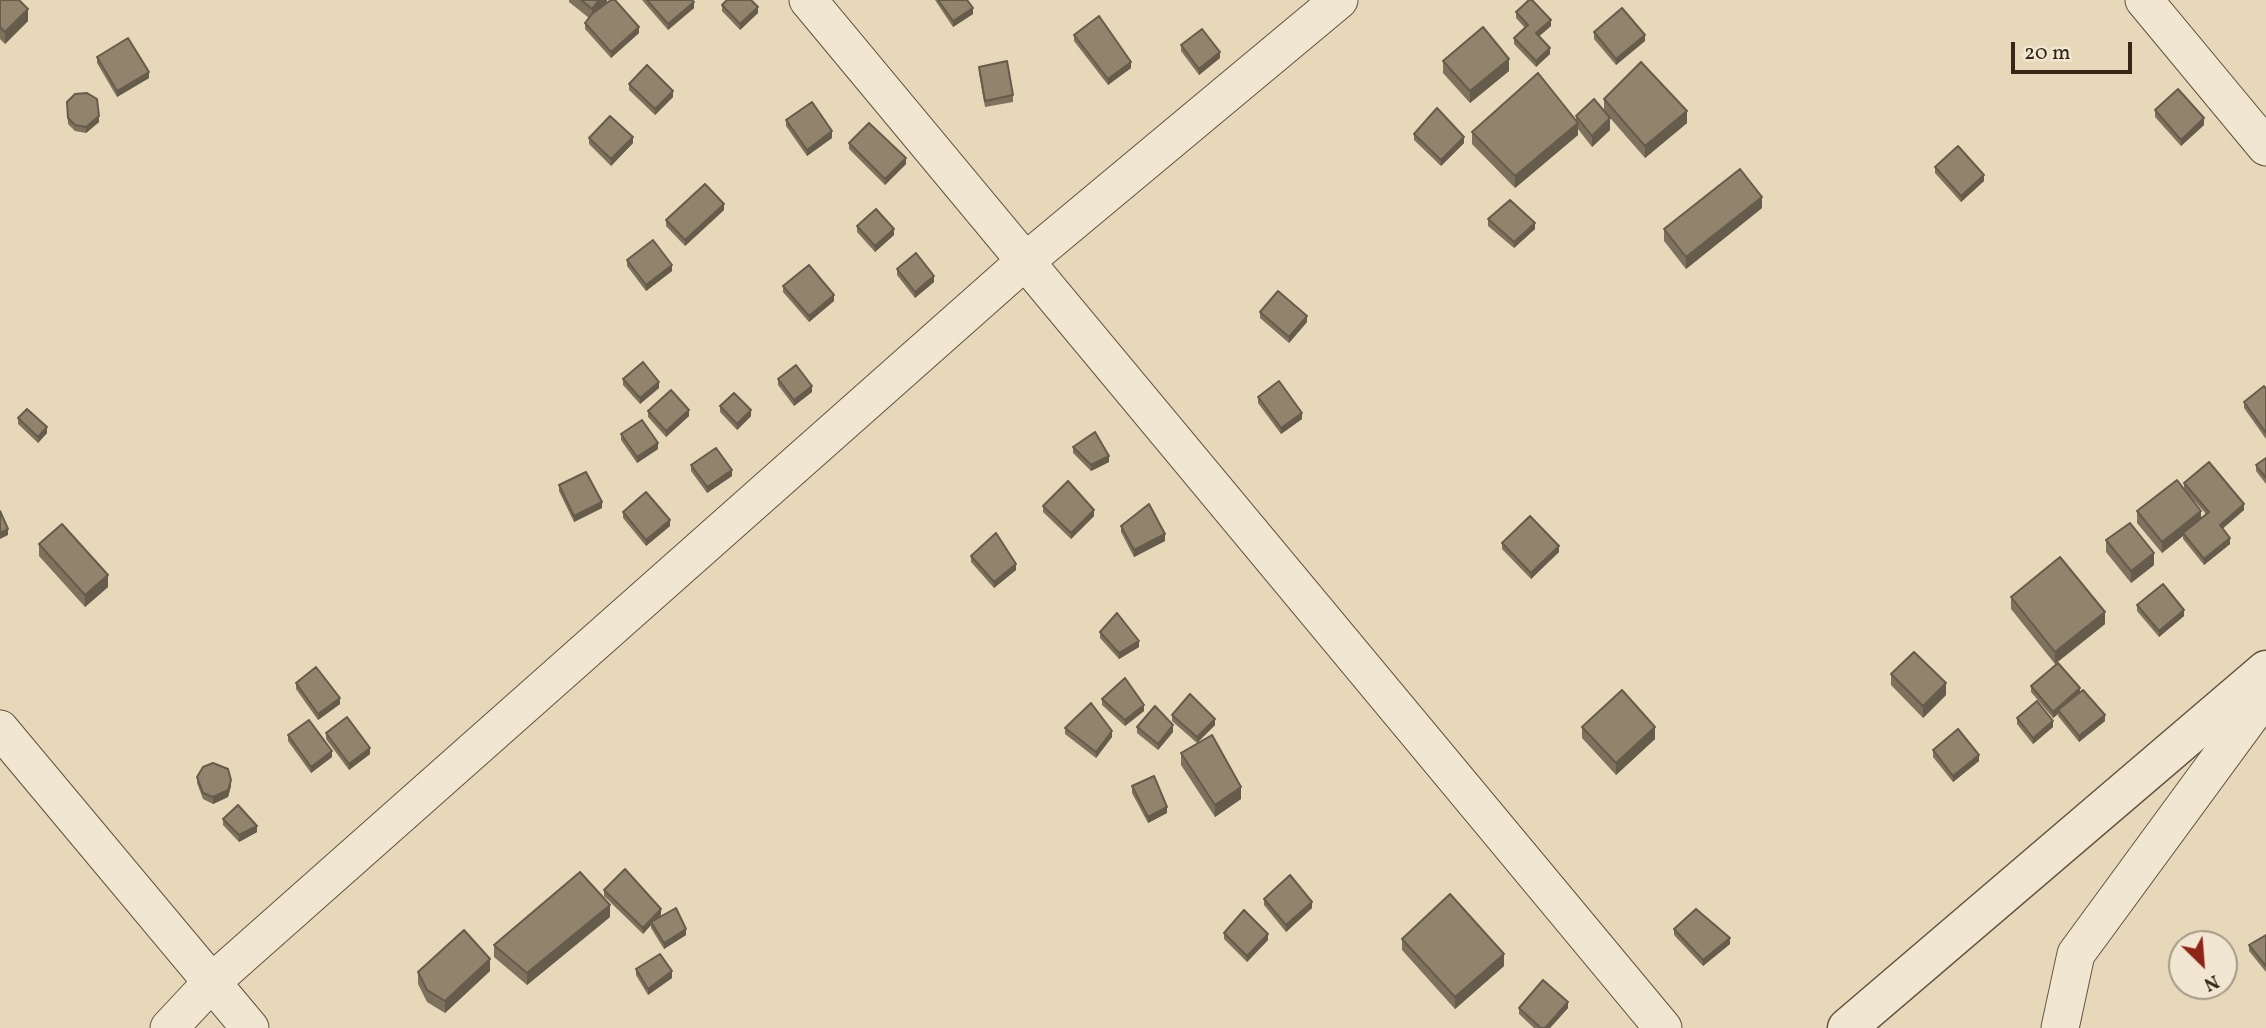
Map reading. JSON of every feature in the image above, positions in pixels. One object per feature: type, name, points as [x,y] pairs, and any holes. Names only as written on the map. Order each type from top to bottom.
[{"type":"street","points":[[808,0],[1663,1028]]},
{"type":"street","points":[[169,1028],[212,982],[1026,263],[1339,0]]},
{"type":"street","points":[[2144,0],[2266,148]]},
{"type":"street","points":[[1847,1028],[2266,670]]},
{"type":"street","points":[[2060,1028],[2076,954],[2266,695]]},
{"type":"street","points":[[0,729],[250,1028]]},
{"type":"building","points":[[0,0],[19,0],[28,9],[5,32],[0,27]]},
{"type":"building","points":[[581,0],[599,0],[592,9]]},
{"type":"building","points":[[615,0],[639,27],[611,52],[585,23],[592,14]]},
{"type":"building","points":[[647,0],[692,0],[694,2],[668,24]]},
{"type":"building","points":[[727,0],[751,0],[758,7],[740,24],[722,5]]},
{"type":"building","points":[[938,0],[967,0],[973,8],[953,21]]},
{"type":"building","points":[[1529,0],[1551,20],[1536,33],[1550,48],[1536,61],[1514,38],[1528,25],[1516,12]]},
{"type":"building","points":[[1622,8],[1645,35],[1616,59],[1594,32]]},
{"type":"building","points":[[1099,16],[1131,62],[1108,79],[1074,35]]},
{"type":"building","points":[[1483,27],[1509,59],[1470,91],[1443,61]]},
{"type":"building","points":[[1202,29],[1220,52],[1199,69],[1181,45]]},
{"type":"building","points":[[128,38],[149,72],[117,91],[97,57]]},
{"type":"building","points":[[1007,61],[1013,95],[985,101],[979,67]]},
{"type":"building","points":[[1641,62],[1687,111],[1645,146],[1604,99]]},
{"type":"building","points":[[647,65],[673,91],[655,109],[629,84]]},
{"type":"building","points":[[1538,73],[1578,123],[1515,176],[1472,132]]},
{"type":"building","points":[[2178,89],[2204,118],[2181,140],[2155,110]]},
{"type":"building","points":[[87,93],[97,99],[99,116],[86,127],[75,125],[68,118],[67,102],[75,94]]},
{"type":"building","points":[[1594,99],[1610,118],[1592,136],[1576,116]]},
{"type":"building","points":[[812,102],[832,131],[807,150],[786,120]]},
{"type":"building","points":[[1437,108],[1464,137],[1441,160],[1414,134]]},
{"type":"building","points":[[610,116],[633,137],[611,159],[589,138]]},
{"type":"building","points":[[869,123],[906,158],[885,179],[849,143]]},
{"type":"building","points":[[1958,146],[1984,175],[1961,196],[1935,167]]},
{"type":"building","points":[[1740,169],[1762,197],[1686,257],[1664,229]]},
{"type":"building","points":[[705,184],[724,204],[685,240],[666,220]]},
{"type":"building","points":[[1510,200],[1535,223],[1514,242],[1488,219]]},
{"type":"building","points":[[876,209],[894,229],[875,246],[857,226]]},
{"type":"building","points":[[653,240],[672,265],[646,285],[627,260]]},
{"type":"building","points":[[916,253],[934,276],[915,292],[897,269]]},
{"type":"building","points":[[809,265],[834,295],[809,316],[783,286]]},
{"type":"building","points":[[1278,291],[1307,316],[1289,337],[1260,312]]},
{"type":"building","points":[[643,362],[659,382],[640,398],[623,379]]},
{"type":"building","points":[[796,365],[812,386],[794,400],[778,379]]},
{"type":"building","points":[[1279,381],[1302,413],[1281,428],[1258,397]]},
{"type":"building","points":[[2264,386],[2266,389],[2266,433],[2244,402]]},
{"type":"building","points":[[671,390],[689,410],[666,431],[648,411]]},
{"type":"building","points":[[734,393],[751,410],[737,424],[720,406]]},
{"type":"building","points":[[27,409],[47,427],[38,437],[18,418]]},
{"type":"building","points":[[642,420],[658,443],[637,457],[621,434]]},
{"type":"building","points":[[1095,432],[1109,456],[1091,465],[1073,447]]},
{"type":"building","points":[[716,448],[732,470],[707,487],[691,465]]},
{"type":"building","points":[[2266,458],[2266,478],[2256,465]]},
{"type":"building","points":[[2209,462],[2244,504],[2220,525],[2230,538],[2204,559],[2183,533],[2209,512],[2184,483]]},
{"type":"building","points":[[586,472],[602,502],[574,516],[559,485]]},
{"type":"building","points":[[2177,480],[2201,511],[2162,542],[2137,511]]},
{"type":"building","points":[[1068,481],[1094,510],[1071,533],[1043,506]]},
{"type":"building","points":[[646,492],[670,520],[646,540],[623,512]]},
{"type":"building","points":[[1149,504],[1165,534],[1134,550],[1121,526]]},
{"type":"building","points":[[0,511],[8,529],[0,533]]},
{"type":"building","points":[[1530,516],[1559,546],[1531,573],[1502,543]]},
{"type":"building","points":[[2130,523],[2154,553],[2131,571],[2106,540]]},
{"type":"building","points":[[62,524],[108,575],[85,595],[39,544]]},
{"type":"building","points":[[996,533],[1016,564],[994,582],[971,556]]},
{"type":"building","points":[[2060,557],[2105,612],[2055,652],[2011,597]]},
{"type":"building","points":[[2163,584],[2184,610],[2159,631],[2137,605]]},
{"type":"building","points":[[1117,613],[1139,641],[1119,653],[1100,632]]},
{"type":"building","points":[[1914,652],[1946,683],[1923,706],[1891,674]]},
{"type":"building","points":[[2058,663],[2080,688],[2053,712],[2031,686]]},
{"type":"building","points":[[316,667],[340,698],[318,714],[296,683]]},
{"type":"building","points":[[1125,678],[1144,705],[1125,720],[1102,699]]},
{"type":"building","points":[[1622,690],[1655,727],[1616,763],[1582,727]]},
{"type":"building","points":[[2083,690],[2105,715],[2079,736],[2058,710]]},
{"type":"building","points":[[1190,694],[1215,719],[1197,737],[1172,715]]},
{"type":"building","points":[[2037,701],[2053,721],[2033,738],[2017,718]]},
{"type":"building","points":[[1091,703],[1112,731],[1096,752],[1065,728]]},
{"type":"building","points":[[1155,706],[1173,725],[1158,744],[1137,727]]},
{"type":"building","points":[[347,717],[370,748],[349,764],[326,733]]},
{"type":"building","points":[[309,720],[332,751],[311,767],[288,735]]},
{"type":"building","points":[[1958,729],[1979,755],[1953,776],[1933,750]]},
{"type":"building","points":[[1212,735],[1241,787],[1215,805],[1181,753]]},
{"type":"building","points":[[213,763],[228,769],[231,780],[228,790],[213,797],[203,793],[197,777],[203,767]]},
{"type":"building","points":[[1154,776],[1167,807],[1148,817],[1132,786]]},
{"type":"building","points":[[238,805],[257,826],[239,835],[223,819]]},
{"type":"building","points":[[625,869],[661,909],[643,928],[604,890]]},
{"type":"building","points":[[580,872],[610,905],[527,973],[494,945]]},
{"type":"building","points":[[1290,875],[1312,902],[1286,925],[1264,899]]},
{"type":"building","points":[[1450,894],[1504,954],[1455,997],[1402,939]]},
{"type":"building","points":[[676,908],[686,929],[664,943],[651,922]]},
{"type":"building","points":[[1696,909],[1730,938],[1703,960],[1674,929]]},
{"type":"building","points":[[1244,910],[1268,934],[1247,956],[1224,933]]},
{"type":"building","points":[[464,930],[490,959],[445,1001],[427,990],[418,972]]},
{"type":"building","points":[[2266,935],[2266,966],[2249,945]]},
{"type":"building","points":[[660,954],[672,971],[648,989],[636,969]]},
{"type":"building","points":[[1543,980],[1568,1002],[1545,1028],[1541,1028],[1519,1008]]}]
